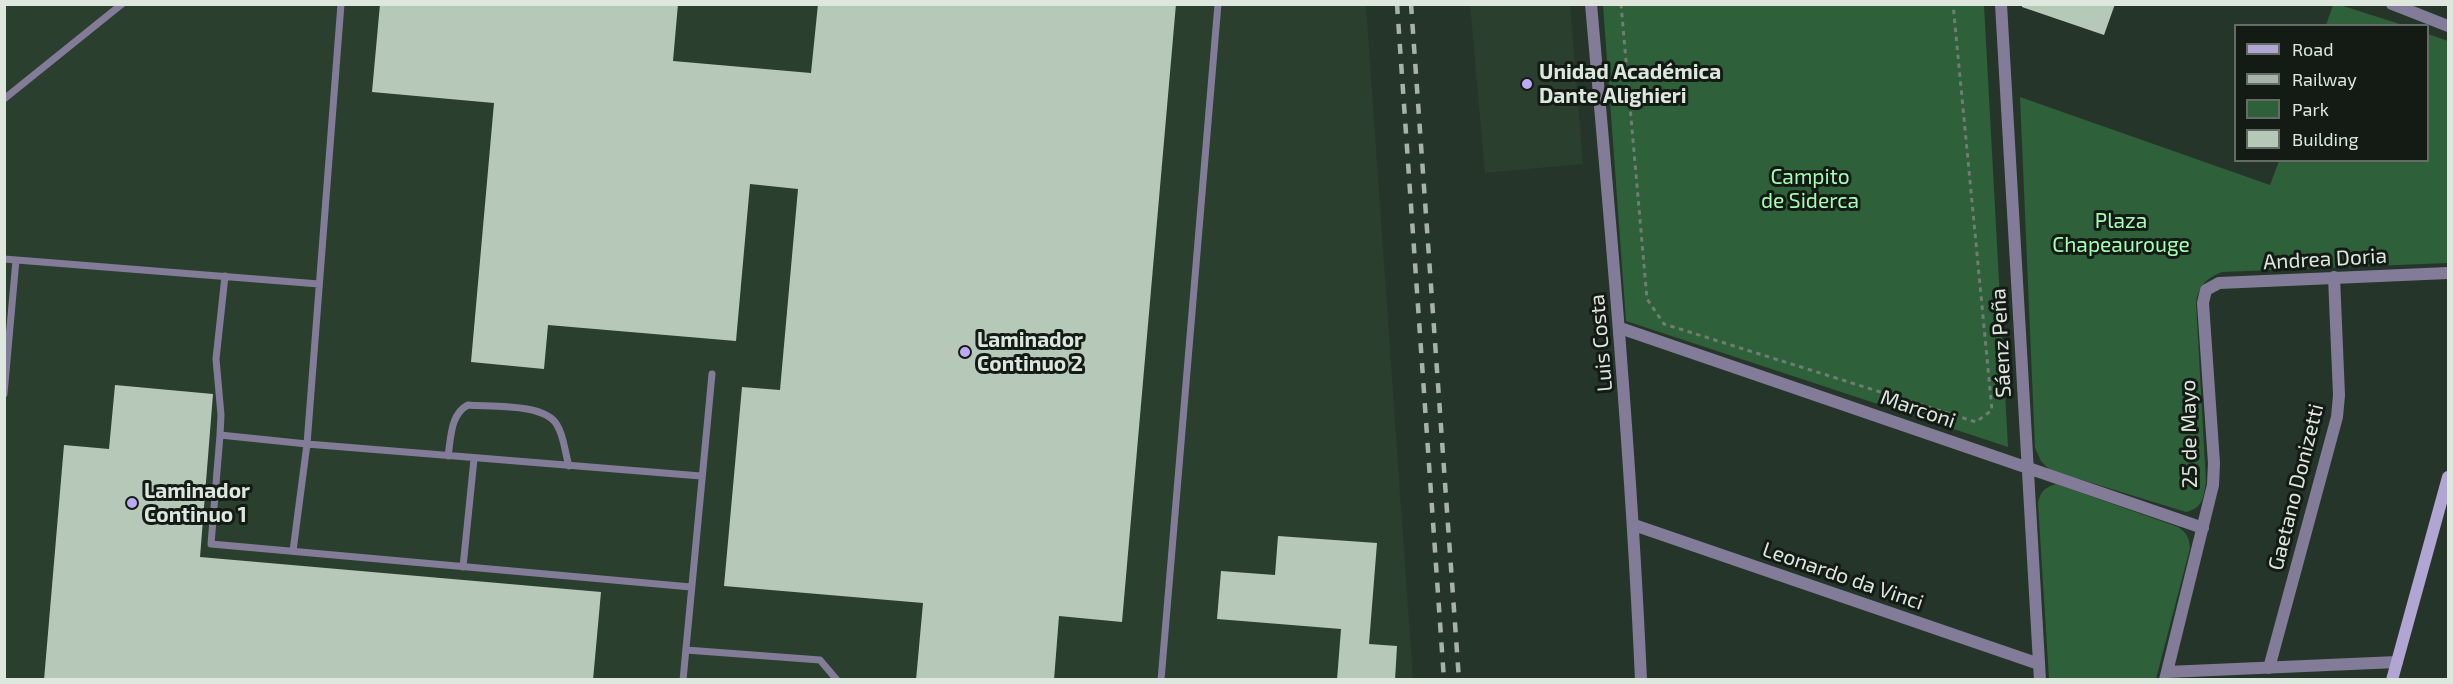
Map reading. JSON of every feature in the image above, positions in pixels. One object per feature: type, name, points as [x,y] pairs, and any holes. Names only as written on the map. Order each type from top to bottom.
[{"type":"main road","points":[[2392,680],[2444,509],[2448,477]]},
{"type":"street","name":"Luis Costa","points":[[1591,4],[1620,328],[1634,525],[1641,680]]},
{"type":"street","name":"Sáenz Peña","points":[[2001,4],[2040,680]]},
{"type":"street","points":[[2392,4],[2448,26]]},
{"type":"street","name":"Andrea Doria","points":[[2206,290],[2219,283],[2448,273]]},
{"type":"street","name":"Gaetano Donizetti","points":[[2269,668],[2337,417],[2339,395],[2334,277]]},
{"type":"street","name":"25 de Mayo","points":[[2166,676],[2213,485],[2214,463],[2203,303],[2206,290]]},
{"type":"street","name":"Marconi","points":[[1620,328],[2203,528]]},
{"type":"street","name":"Leonardo da Vinci","points":[[1634,525],[2039,664]]},
{"type":"street","points":[[2166,676],[2397,662]]},
{"type":"lane","points":[[4,99],[122,4]]},
{"type":"lane","points":[[293,551],[307,444],[341,4]]},
{"type":"lane","points":[[1161,680],[1218,4]]},
{"type":"lane","points":[[4,259],[319,284]]},
{"type":"lane","points":[[4,394],[16,260]]},
{"type":"lane","points":[[225,276],[216,359],[221,415],[211,544],[691,587]]},
{"type":"lane","points":[[683,680],[712,374]]},
{"type":"lane","points":[[448,456],[454,420],[460,409],[468,405],[532,410],[549,414],[558,425],[568,466]]},
{"type":"lane","points":[[220,435],[474,459],[701,476]]},
{"type":"lane","points":[[463,567],[474,459]]},
{"type":"lane","points":[[686,650],[820,660],[837,680]]},
{"type":"path","points":[[1621,4],[1647,299],[1664,324],[1976,422],[1992,410],[1953,4]]},
{"type":"shaded area","points":[[4,5],[1366,5],[1413,679],[5,679]]},
{"type":"shaded area","name":"Unidad Académica Dante Alighieri","points":[[1470,5],[1570,5],[1583,164],[1485,173]]},
{"type":"green space","name":"Campito de Siderca","points":[[1603,5],[1984,5],[2008,447],[1626,321]]},
{"type":"green space","points":[[2333,5],[2340,5],[2400,24],[2326,24]]},
{"type":"green space","name":"Plaza Chapeaurouge","points":[[2429,34],[2448,41],[2448,263],[2222,272],[2207,280],[2201,287],[2196,303],[2206,482],[2201,502],[2196,508],[2186,512],[2050,470],[2041,461],[2035,448],[2020,97],[2270,185],[2279,162],[2429,162]]},
{"type":"green space","points":[[2056,484],[2178,527],[2187,536],[2190,548],[2156,679],[2049,679],[2038,503],[2044,490]]},
{"type":"building","name":"Laminador Continuo 2","points":[[380,4],[678,4],[673,61],[811,73],[818,4],[1176,4],[1122,622],[1059,616],[1054,680],[916,680],[923,603],[724,586],[742,387],[780,390],[798,189],[750,184],[736,341],[548,325],[544,369],[471,362],[494,103],[372,92]]},
{"type":"building","points":[[2022,4],[2115,4],[2104,35],[2022,7]]},
{"type":"building","name":"Laminador Continuo 1","points":[[115,385],[213,394],[200,557],[601,592],[593,680],[44,680],[64,445],[109,449]]},
{"type":"building","points":[[1278,536],[1377,543],[1369,644],[1397,646],[1395,680],[1337,680],[1341,629],[1217,619],[1221,571],[1275,575]]},
{"type":"railway","points":[[1397,4],[1444,680]]},
{"type":"railway","points":[[1411,4],[1459,680]]},
{"type":"place","name":"Unidad Académica Dante Alighieri","points":[[1527,84]]},
{"type":"place","name":"Laminador Continuo 2","points":[[965,352]]},
{"type":"place","name":"Laminador Continuo 1","points":[[132,503]]}]
